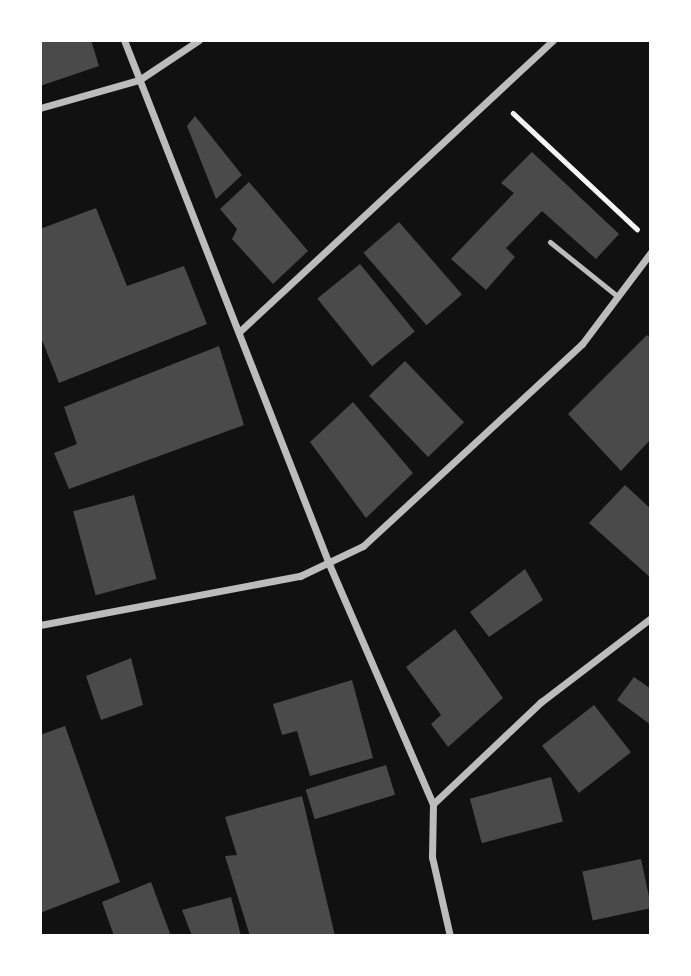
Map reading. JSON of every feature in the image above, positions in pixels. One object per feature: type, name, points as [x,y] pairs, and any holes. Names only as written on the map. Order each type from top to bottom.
[{"type":"street","points":[[124,40],[329,564],[433,804],[432,857],[450,936]]},
{"type":"street","points":[[40,108],[139,80],[199,40]]},
{"type":"street","points":[[239,332],[553,40]]},
{"type":"street","points":[[40,625],[300,576],[363,546],[582,344],[616,295],[651,252]]},
{"type":"street","points":[[433,804],[541,702],[651,618]]},
{"type":"lane","points":[[550,242],[616,295]]},
{"type":"path","points":[[494,95],[641,232]]},
{"type":"building","points":[[40,40],[91,40],[99,66],[40,86]]},
{"type":"building","points":[[195,116],[242,175],[216,199],[187,126]]},
{"type":"building","points":[[532,152],[619,234],[596,259],[542,211],[506,248],[515,257],[486,290],[451,259],[514,193],[501,183]]},
{"type":"building","points":[[249,182],[308,251],[273,284],[232,239],[237,229],[220,209]]},
{"type":"building","points":[[96,208],[127,286],[184,266],[207,324],[59,383],[40,335],[40,229]]},
{"type":"building","points":[[399,222],[462,294],[427,325],[364,253]]},
{"type":"building","points":[[360,264],[415,332],[372,366],[317,299]]},
{"type":"building","points":[[647,335],[651,339],[651,439],[621,471],[568,414]]},
{"type":"building","points":[[219,346],[244,425],[69,489],[54,453],[77,444],[64,407]]},
{"type":"building","points":[[405,361],[464,422],[428,457],[369,396]]},
{"type":"building","points":[[353,402],[413,473],[366,518],[310,442]]},
{"type":"building","points":[[625,485],[651,509],[651,578],[589,523]]},
{"type":"building","points":[[134,495],[157,579],[96,595],[73,511]]},
{"type":"building","points":[[525,569],[543,600],[489,637],[470,612]]},
{"type":"building","points":[[455,629],[503,698],[448,747],[431,724],[441,715],[406,667]]},
{"type":"building","points":[[131,658],[143,705],[101,720],[86,676]]},
{"type":"building","points":[[634,677],[651,689],[651,725],[617,700]]},
{"type":"building","points":[[352,680],[373,758],[310,776],[297,731],[282,735],[273,704]]},
{"type":"building","points":[[594,705],[631,752],[579,793],[542,746]]},
{"type":"building","points":[[65,726],[120,882],[40,913],[40,735]]},
{"type":"building","points":[[386,765],[395,795],[315,819],[306,790]]},
{"type":"building","points":[[551,777],[563,821],[482,843],[470,799]]},
{"type":"building","points":[[302,796],[335,936],[250,936],[225,856],[237,855],[225,817]]},
{"type":"building","points":[[641,859],[651,908],[593,920],[582,871]]},
{"type":"building","points":[[151,882],[171,936],[114,936],[102,902]]},
{"type":"building","points":[[231,897],[241,936],[192,936],[182,910]]}]
